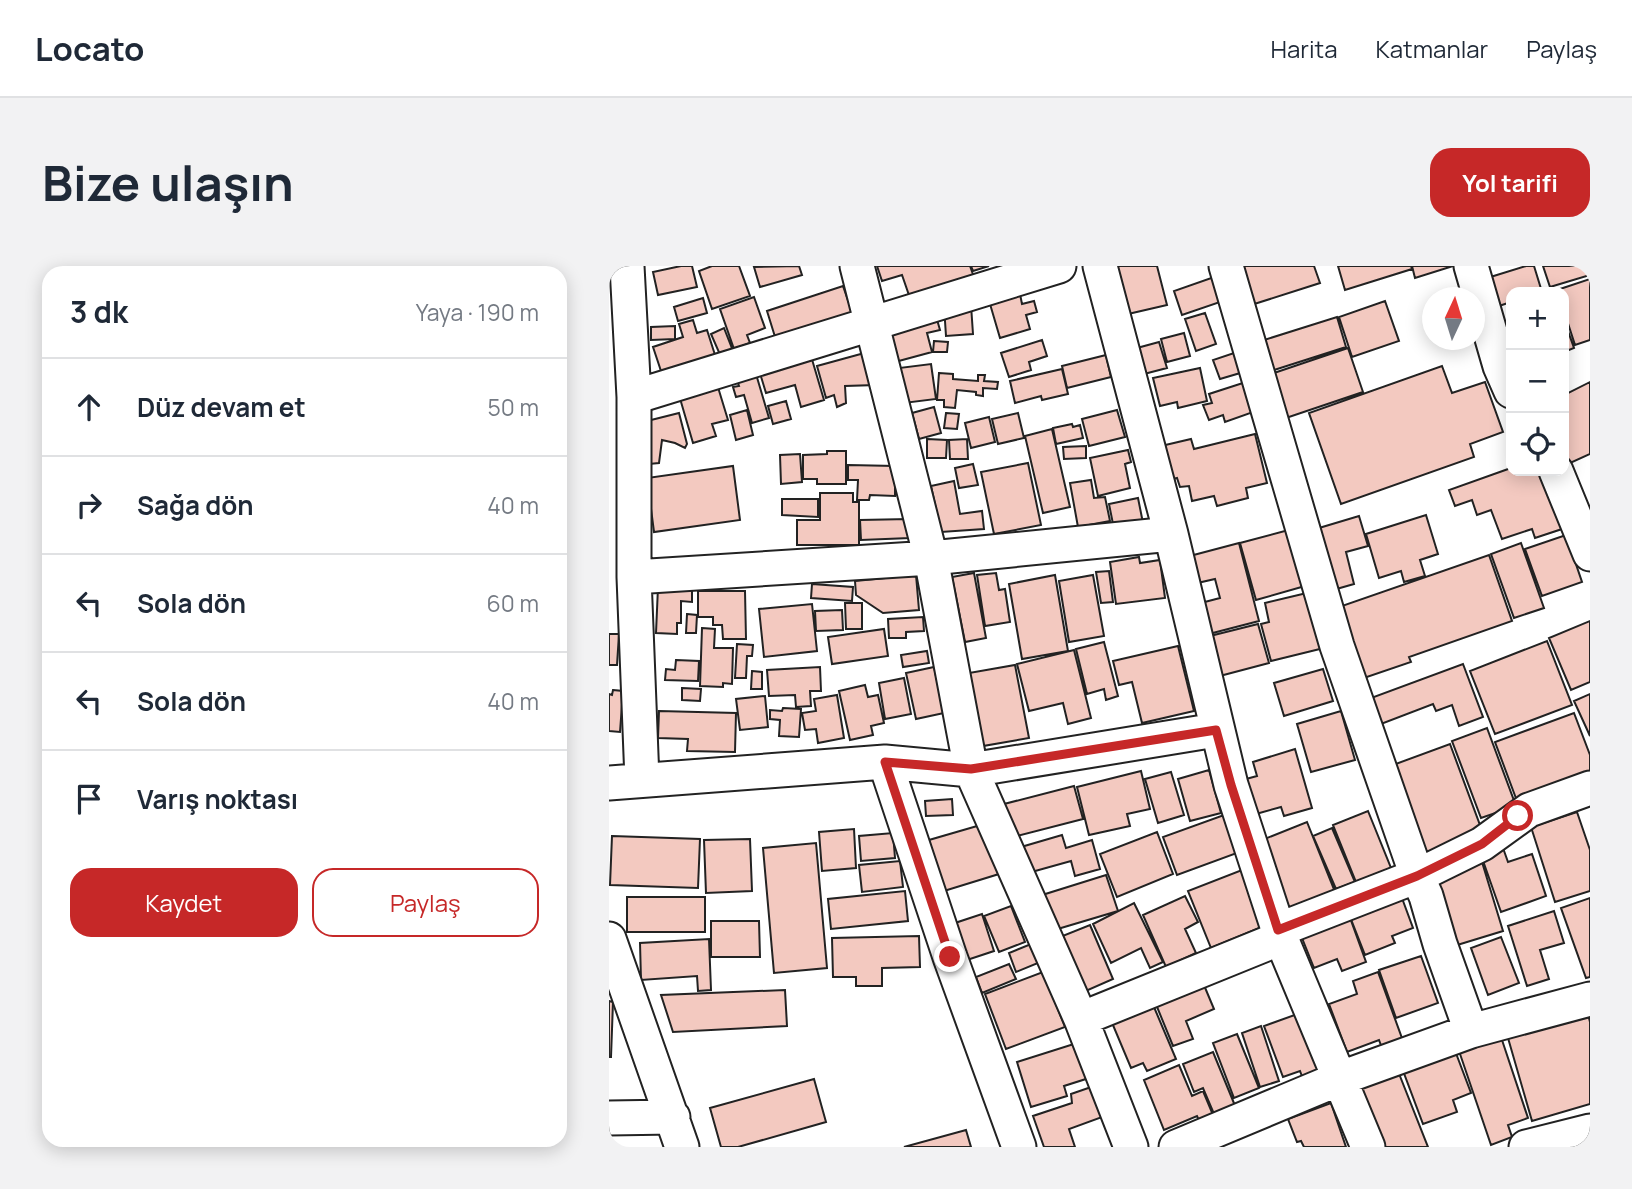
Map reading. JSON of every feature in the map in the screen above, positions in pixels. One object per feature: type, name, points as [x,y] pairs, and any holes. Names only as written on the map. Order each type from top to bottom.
[{"type":"street","points":[[627,266],[635,397],[634,577],[642,780]]},
{"type":"street","points":[[857,266],[931,558],[971,769],[1081,1019],[1132,1147]]},
{"type":"street","points":[[635,397],[1059,266]]},
{"type":"street","points":[[1100,266],[1171,534],[1231,785],[1279,934],[1369,1147]]},
{"type":"street","points":[[1226,266],[1337,646],[1471,1031]]},
{"type":"street","points":[[1471,266],[1506,380]]},
{"type":"street","points":[[1558,476],[1590,554]]},
{"type":"street","points":[[634,577],[931,558],[1171,534]]},
{"type":"street","points":[[609,783],[885,762],[971,769],[1216,730]]},
{"type":"street","points":[[885,762],[950,957],[1019,1147]]},
{"type":"street","points":[[1081,1019],[1417,876],[1482,844],[1529,810],[1590,788]]},
{"type":"street","points":[[609,939],[677,1132]]},
{"type":"street","points":[[1176,1147],[1341,1078],[1471,1031],[1590,999]]},
{"type":"street","points":[[609,1118],[677,1132]]},
{"type":"street","points":[[1525,1147],[1590,1131]]},
{"type":"building","points":[[692,266],[697,287],[658,295],[653,272]]},
{"type":"building","points":[[712,266],[739,266],[750,296],[712,309],[699,271]]},
{"type":"building","points":[[799,266],[802,275],[760,287],[754,267]]},
{"type":"building","points":[[877,266],[970,266],[975,280],[911,301],[902,275],[882,281]]},
{"type":"building","points":[[971,266],[989,266],[973,271]]},
{"type":"building","points":[[1116,266],[1157,266],[1167,305],[1128,314]]},
{"type":"building","points":[[1235,266],[1314,266],[1320,283],[1248,306]]},
{"type":"building","points":[[1338,266],[1411,266],[1412,269],[1345,290]]},
{"type":"building","points":[[1412,266],[1453,266],[1415,278]]},
{"type":"building","points":[[1534,266],[1540,287],[1506,287],[1506,304],[1493,308],[1484,279]]},
{"type":"building","points":[[1543,266],[1590,266],[1590,275],[1550,287]]},
{"type":"building","points":[[1217,276],[1226,300],[1182,315],[1174,291]]},
{"type":"building","points":[[1590,279],[1590,340],[1575,345],[1569,326],[1569,287],[1566,287]]},
{"type":"building","points":[[843,286],[853,315],[776,340],[767,311]]},
{"type":"building","points":[[1020,294],[1022,304],[1034,301],[1037,312],[1026,315],[1030,329],[1000,338],[990,304]]},
{"type":"building","points":[[754,297],[765,328],[747,335],[750,343],[734,349],[720,309]]},
{"type":"building","points":[[703,298],[707,313],[678,321],[674,307]]},
{"type":"building","points":[[1385,301],[1399,341],[1352,357],[1339,317]]},
{"type":"building","points":[[971,305],[973,334],[946,336],[944,306]]},
{"type":"building","points":[[1205,313],[1216,344],[1196,351],[1185,319]]},
{"type":"building","points":[[936,316],[940,330],[927,333],[932,352],[895,362],[886,329]]},
{"type":"building","points":[[1337,317],[1346,347],[1271,371],[1261,341]]},
{"type":"building","points":[[693,320],[697,333],[707,330],[716,358],[662,374],[653,347],[683,337],[679,324]]},
{"type":"building","points":[[675,326],[675,339],[651,340],[651,327]]},
{"type":"building","points":[[724,328],[733,351],[721,357],[711,334]]},
{"type":"building","points":[[1184,333],[1190,356],[1167,362],[1161,339]]},
{"type":"building","points":[[1569,334],[1574,348],[1569,350]]},
{"type":"building","points":[[1042,340],[1047,356],[1029,362],[1031,370],[1009,377],[1001,353]]},
{"type":"building","points":[[934,341],[948,342],[947,352],[933,352]]},
{"type":"building","points":[[1159,342],[1167,368],[1144,374],[1137,348]]},
{"type":"building","points":[[1348,348],[1363,392],[1286,418],[1271,374]]},
{"type":"building","points":[[1240,351],[1247,371],[1220,379],[1213,360]]},
{"type":"building","points":[[868,352],[876,385],[845,386],[846,403],[837,407],[834,395],[826,398],[817,366]]},
{"type":"building","points":[[1106,355],[1111,377],[1067,388],[1062,366]]},
{"type":"building","points":[[811,356],[824,400],[801,407],[795,385],[766,393],[759,370]]},
{"type":"building","points":[[931,364],[936,399],[904,403],[899,368]]},
{"type":"building","points":[[1442,366],[1452,393],[1485,382],[1503,432],[1470,444],[1474,457],[1341,504],[1309,413]]},
{"type":"building","points":[[1200,368],[1207,401],[1178,408],[1177,402],[1160,406],[1153,378]]},
{"type":"building","points":[[1062,369],[1068,394],[1042,400],[1041,396],[1015,403],[1010,381]]},
{"type":"building","points":[[939,373],[953,374],[953,379],[978,381],[978,375],[985,375],[984,381],[998,382],[997,389],[983,388],[983,396],[976,395],[976,392],[957,390],[955,408],[944,407],[944,400],[937,400]]},
{"type":"building","points":[[756,374],[769,418],[752,423],[744,395],[736,397],[733,387],[739,386],[737,380]]},
{"type":"building","points":[[1249,381],[1259,410],[1225,422],[1223,415],[1209,420],[1203,405],[1212,403],[1209,394]]},
{"type":"building","points":[[1590,382],[1590,454],[1569,464],[1569,413],[1569,392]]},
{"type":"building","points":[[717,384],[728,420],[712,424],[716,436],[693,443],[679,395]]},
{"type":"building","points":[[786,401],[791,419],[773,424],[768,406]]},
{"type":"building","points":[[934,407],[941,433],[919,439],[912,413]]},
{"type":"building","points":[[747,410],[753,435],[736,440],[730,415]]},
{"type":"building","points":[[1117,410],[1125,437],[1089,446],[1082,419]]},
{"type":"building","points":[[679,413],[687,444],[685,448],[662,440],[659,463],[649,464],[643,422]]},
{"type":"building","points":[[946,413],[959,414],[957,429],[944,428]]},
{"type":"building","points":[[1018,413],[1024,438],[998,444],[992,419]]},
{"type":"building","points":[[989,417],[995,442],[971,448],[965,423]]},
{"type":"building","points":[[1072,424],[1073,427],[1080,425],[1083,438],[1056,444],[1053,428]]},
{"type":"building","points":[[1052,429],[1070,507],[1043,513],[1025,436]]},
{"type":"building","points":[[1255,434],[1267,483],[1246,488],[1248,498],[1217,506],[1214,496],[1192,501],[1189,486],[1180,487],[1177,478],[1169,480],[1161,446],[1191,439],[1194,449]]},
{"type":"building","points":[[927,439],[947,440],[946,458],[927,458]]},
{"type":"building","points":[[967,439],[968,459],[950,459],[949,440]]},
{"type":"building","points":[[1086,446],[1086,458],[1064,459],[1063,447]]},
{"type":"building","points":[[1128,450],[1131,462],[1125,464],[1130,488],[1098,496],[1090,458]]},
{"type":"building","points":[[827,451],[846,451],[846,484],[817,484],[817,479],[803,479],[803,455],[827,454]]},
{"type":"building","points":[[800,454],[802,482],[781,484],[780,455]]},
{"type":"building","points":[[1028,463],[1041,525],[994,534],[981,472]]},
{"type":"building","points":[[973,464],[978,485],[959,488],[955,468]]},
{"type":"building","points":[[848,465],[895,466],[895,496],[870,495],[869,500],[857,500],[858,480],[848,480]]},
{"type":"building","points":[[733,466],[740,520],[654,532],[647,478]]},
{"type":"building","points":[[1506,470],[1506,476],[1544,476],[1562,529],[1535,538],[1532,529],[1502,539],[1491,510],[1477,515],[1472,500],[1455,506],[1449,490]]},
{"type":"building","points":[[1091,480],[1094,498],[1105,497],[1110,521],[1078,527],[1070,483]]},
{"type":"building","points":[[954,481],[960,514],[982,511],[984,529],[941,532],[931,486]]},
{"type":"building","points":[[820,493],[853,493],[853,502],[859,502],[859,545],[797,545],[797,520],[820,520]]},
{"type":"building","points":[[1138,498],[1143,523],[1114,529],[1109,504]]},
{"type":"building","points":[[782,499],[818,499],[818,517],[782,515]]},
{"type":"building","points":[[1426,515],[1438,554],[1420,560],[1425,576],[1404,582],[1401,571],[1379,578],[1366,534]]},
{"type":"building","points":[[1359,516],[1368,546],[1346,552],[1354,584],[1326,592],[1309,531]]},
{"type":"building","points":[[909,519],[910,538],[861,540],[860,520]]},
{"type":"building","points":[[1296,528],[1312,584],[1256,600],[1240,543]]},
{"type":"building","points":[[1566,535],[1582,582],[1542,596],[1525,549]]},
{"type":"building","points":[[1239,543],[1259,621],[1205,635],[1197,604],[1220,598],[1215,579],[1193,584],[1186,557]]},
{"type":"building","points":[[1521,543],[1544,608],[1514,618],[1491,554]]},
{"type":"building","points":[[1489,555],[1512,621],[1409,657],[1411,662],[1361,679],[1336,608]]},
{"type":"building","points":[[1139,557],[1140,563],[1160,560],[1165,598],[1116,604],[1110,562]]},
{"type":"building","points":[[1109,571],[1113,602],[1101,603],[1096,572]]},
{"type":"building","points":[[974,573],[986,638],[965,642],[952,577]]},
{"type":"building","points":[[996,573],[999,590],[1005,589],[1010,622],[985,626],[977,575]]},
{"type":"building","points":[[916,575],[919,610],[883,613],[856,595],[855,581]]},
{"type":"building","points":[[1055,575],[1068,651],[1022,659],[1009,584]]},
{"type":"building","points":[[1093,575],[1104,636],[1069,642],[1059,581]]},
{"type":"building","points":[[812,584],[853,587],[852,601],[811,598]]},
{"type":"building","points":[[658,587],[692,589],[692,602],[681,601],[681,623],[677,623],[677,634],[656,633]]},
{"type":"building","points":[[698,591],[745,591],[746,639],[723,639],[722,625],[713,625],[713,617],[698,617]]},
{"type":"building","points":[[1311,592],[1324,648],[1271,661],[1261,624],[1269,622],[1265,603]]},
{"type":"building","points":[[845,603],[862,603],[862,629],[846,629]]},
{"type":"building","points":[[812,604],[817,651],[764,657],[759,609]]},
{"type":"building","points":[[842,610],[843,630],[816,631],[815,611]]},
{"type":"building","points":[[687,614],[697,615],[696,633],[686,633]]},
{"type":"building","points":[[923,617],[924,631],[906,632],[906,638],[889,638],[888,619]]},
{"type":"building","points":[[1590,621],[1590,682],[1571,690],[1549,638]]},
{"type":"building","points":[[1258,624],[1269,663],[1216,677],[1206,637]]},
{"type":"building","points":[[702,628],[715,629],[714,648],[733,648],[732,684],[723,683],[723,687],[700,686]]},
{"type":"building","points":[[884,629],[888,656],[832,664],[828,637]]},
{"type":"building","points":[[609,634],[619,634],[617,665],[609,665]]},
{"type":"building","points":[[1547,641],[1572,705],[1495,734],[1470,671]]},
{"type":"building","points":[[1104,642],[1118,696],[1106,700],[1104,689],[1087,694],[1076,649]]},
{"type":"building","points":[[737,644],[753,645],[752,656],[747,656],[746,678],[735,678]]},
{"type":"building","points":[[1178,646],[1194,711],[1142,723],[1132,682],[1119,685],[1113,661]]},
{"type":"building","points":[[1074,650],[1091,718],[1068,724],[1063,703],[1029,711],[1017,664]]},
{"type":"building","points":[[927,651],[929,663],[903,667],[901,655]]},
{"type":"building","points":[[676,660],[699,661],[698,681],[665,680],[666,669],[675,670]]},
{"type":"building","points":[[1463,664],[1483,717],[1459,726],[1452,705],[1436,711],[1433,704],[1381,724],[1371,698]]},
{"type":"building","points":[[1015,665],[1029,738],[983,746],[969,673]]},
{"type":"building","points":[[820,667],[821,691],[810,691],[811,706],[796,707],[795,695],[769,696],[767,670]]},
{"type":"building","points":[[934,667],[944,713],[916,719],[906,673]]},
{"type":"building","points":[[1323,669],[1333,701],[1284,716],[1274,683]]},
{"type":"building","points":[[752,671],[762,672],[762,689],[751,689]]},
{"type":"building","points":[[904,678],[911,714],[885,719],[879,683]]},
{"type":"building","points":[[865,685],[868,697],[878,695],[884,723],[871,726],[873,735],[850,740],[839,691]]},
{"type":"building","points":[[682,688],[701,689],[700,701],[682,700]]},
{"type":"building","points":[[613,690],[623,691],[620,732],[609,731],[609,694],[612,695]]},
{"type":"building","points":[[1590,694],[1590,736],[1574,701]]},
{"type":"building","points":[[837,695],[844,738],[818,743],[816,729],[805,730],[802,713],[816,711],[814,699]]},
{"type":"building","points":[[765,696],[768,727],[740,730],[736,699]]},
{"type":"building","points":[[783,708],[801,709],[799,737],[779,736],[780,720],[770,719],[770,710],[782,711]]},
{"type":"building","points":[[659,711],[736,713],[735,752],[687,751],[688,739],[658,738]]},
{"type":"building","points":[[1341,711],[1355,760],[1311,772],[1297,724]]},
{"type":"building","points":[[1574,713],[1590,755],[1590,774],[1517,801],[1495,742]]},
{"type":"building","points":[[1487,728],[1516,806],[1481,818],[1452,741]]},
{"type":"building","points":[[1450,744],[1484,836],[1427,857],[1393,765]]},
{"type":"building","points":[[1295,749],[1312,808],[1284,816],[1281,807],[1256,814],[1246,779],[1257,776],[1253,762]]},
{"type":"building","points":[[1209,770],[1221,813],[1190,821],[1178,779]]},
{"type":"building","points":[[1141,771],[1150,809],[1127,814],[1130,826],[1089,835],[1077,787]]},
{"type":"building","points":[[1171,772],[1184,815],[1158,823],[1145,779]]},
{"type":"building","points":[[1074,786],[1083,819],[1013,837],[1004,804]]},
{"type":"building","points":[[952,799],[953,815],[926,816],[925,801]]},
{"type":"building","points":[[1368,811],[1391,868],[1356,882],[1333,825]]},
{"type":"building","points":[[1577,812],[1590,850],[1590,891],[1555,902],[1531,827]]},
{"type":"building","points":[[1224,815],[1237,853],[1177,875],[1163,837]]},
{"type":"building","points":[[1307,822],[1335,892],[1290,910],[1262,840]]},
{"type":"building","points":[[984,824],[999,874],[944,891],[929,840]]},
{"type":"building","points":[[1332,828],[1355,882],[1336,889],[1313,836]]},
{"type":"building","points":[[854,829],[856,868],[822,871],[819,832]]},
{"type":"building","points":[[1157,832],[1173,874],[1117,897],[1100,854]]},
{"type":"building","points":[[893,833],[895,858],[861,861],[859,836]]},
{"type":"building","points":[[1062,835],[1066,848],[1092,840],[1100,869],[1075,876],[1071,861],[1028,873],[1021,847]]},
{"type":"building","points":[[612,836],[700,839],[698,888],[610,885]]},
{"type":"building","points":[[750,839],[752,891],[706,893],[704,840]]},
{"type":"building","points":[[816,843],[827,968],[774,973],[763,848]]},
{"type":"building","points":[[1503,848],[1508,862],[1532,854],[1546,896],[1501,912],[1481,855]]},
{"type":"building","points":[[900,861],[903,887],[862,892],[859,865]]},
{"type":"building","points":[[1482,862],[1503,931],[1454,946],[1433,877]]},
{"type":"building","points":[[1242,870],[1264,926],[1211,948],[1188,891]]},
{"type":"building","points":[[1106,875],[1118,911],[1051,931],[1039,896]]},
{"type":"building","points":[[1399,890],[1413,928],[1392,936],[1395,943],[1365,955],[1347,909]]},
{"type":"building","points":[[905,891],[908,921],[831,929],[828,899]]},
{"type":"building","points":[[1185,896],[1198,922],[1185,929],[1196,953],[1166,967],[1143,915]]},
{"type":"building","points":[[627,897],[705,897],[705,932],[627,932]]},
{"type":"building","points":[[1590,898],[1590,977],[1586,978],[1561,908]]},
{"type":"building","points":[[1134,903],[1163,962],[1150,968],[1141,948],[1111,963],[1093,924]]},
{"type":"building","points":[[1011,906],[1025,942],[999,952],[984,916]]},
{"type":"building","points":[[1554,911],[1564,943],[1540,950],[1549,979],[1527,986],[1508,926]]},
{"type":"building","points":[[982,914],[994,951],[967,960],[955,923]]},
{"type":"building","points":[[1349,915],[1366,962],[1342,971],[1337,959],[1314,968],[1300,933]]},
{"type":"building","points":[[711,921],[759,921],[760,957],[711,957]]},
{"type":"building","points":[[1090,925],[1113,979],[1079,994],[1055,939]]},
{"type":"building","points":[[919,936],[920,967],[882,968],[882,986],[856,986],[856,977],[833,977],[832,938]]},
{"type":"building","points":[[1501,937],[1519,983],[1488,995],[1471,948]]},
{"type":"building","points":[[709,939],[711,990],[698,991],[697,976],[641,980],[640,943]]},
{"type":"building","points":[[1031,944],[1038,963],[1016,972],[1009,953]]},
{"type":"building","points":[[1421,956],[1438,1003],[1396,1018],[1379,970]]},
{"type":"building","points":[[1009,964],[1016,979],[982,993],[976,977]]},
{"type":"building","points":[[1043,972],[1065,1027],[1006,1049],[985,994]]},
{"type":"building","points":[[1378,972],[1403,1041],[1382,1048],[1379,1040],[1347,1052],[1329,1004],[1357,994],[1353,981]]},
{"type":"building","points":[[1201,978],[1214,1009],[1186,1021],[1193,1039],[1173,1046],[1153,997]]},
{"type":"building","points":[[785,990],[787,1026],[673,1032],[661,995]]},
{"type":"building","points":[[1151,1000],[1176,1059],[1147,1071],[1143,1063],[1131,1068],[1110,1018]]},
{"type":"building","points":[[609,1001],[613,1002],[611,1057],[609,1057]]},
{"type":"building","points":[[1303,1012],[1325,1071],[1303,1079],[1300,1071],[1283,1077],[1264,1026]]},
{"type":"building","points":[[1588,1014],[1590,1104],[1532,1121],[1508,1038]]},
{"type":"building","points":[[1261,1026],[1279,1081],[1260,1087],[1242,1033]]},
{"type":"building","points":[[1237,1034],[1259,1088],[1234,1098],[1213,1043]]},
{"type":"building","points":[[1501,1037],[1528,1118],[1508,1125],[1512,1137],[1491,1145],[1459,1051]]},
{"type":"building","points":[[1077,1043],[1089,1078],[1064,1086],[1067,1096],[1031,1107],[1017,1062]]},
{"type":"building","points":[[1454,1048],[1471,1093],[1453,1100],[1457,1112],[1423,1124],[1402,1068]]},
{"type":"building","points":[[1213,1052],[1238,1113],[1217,1121],[1203,1088],[1194,1092],[1183,1064]]},
{"type":"building","points":[[1179,1065],[1192,1096],[1203,1091],[1216,1122],[1202,1127],[1197,1116],[1164,1130],[1144,1080]]},
{"type":"building","points":[[1396,1066],[1428,1147],[1383,1147],[1357,1082]]},
{"type":"building","points":[[814,1079],[826,1122],[738,1147],[721,1147],[710,1108]]},
{"type":"building","points":[[1094,1086],[1105,1116],[1069,1129],[1075,1147],[1044,1147],[1033,1116],[1072,1103],[1071,1094]]},
{"type":"building","points":[[1331,1103],[1346,1147],[1304,1147],[1301,1141],[1297,1142],[1288,1119]]},
{"type":"building","points":[[966,1130],[971,1147],[904,1147]]},
{"type":"route","points":[[950,957],[885,762],[971,769],[1216,730],[1278,930],[1417,876],[1482,844],[1518,816]]}]
